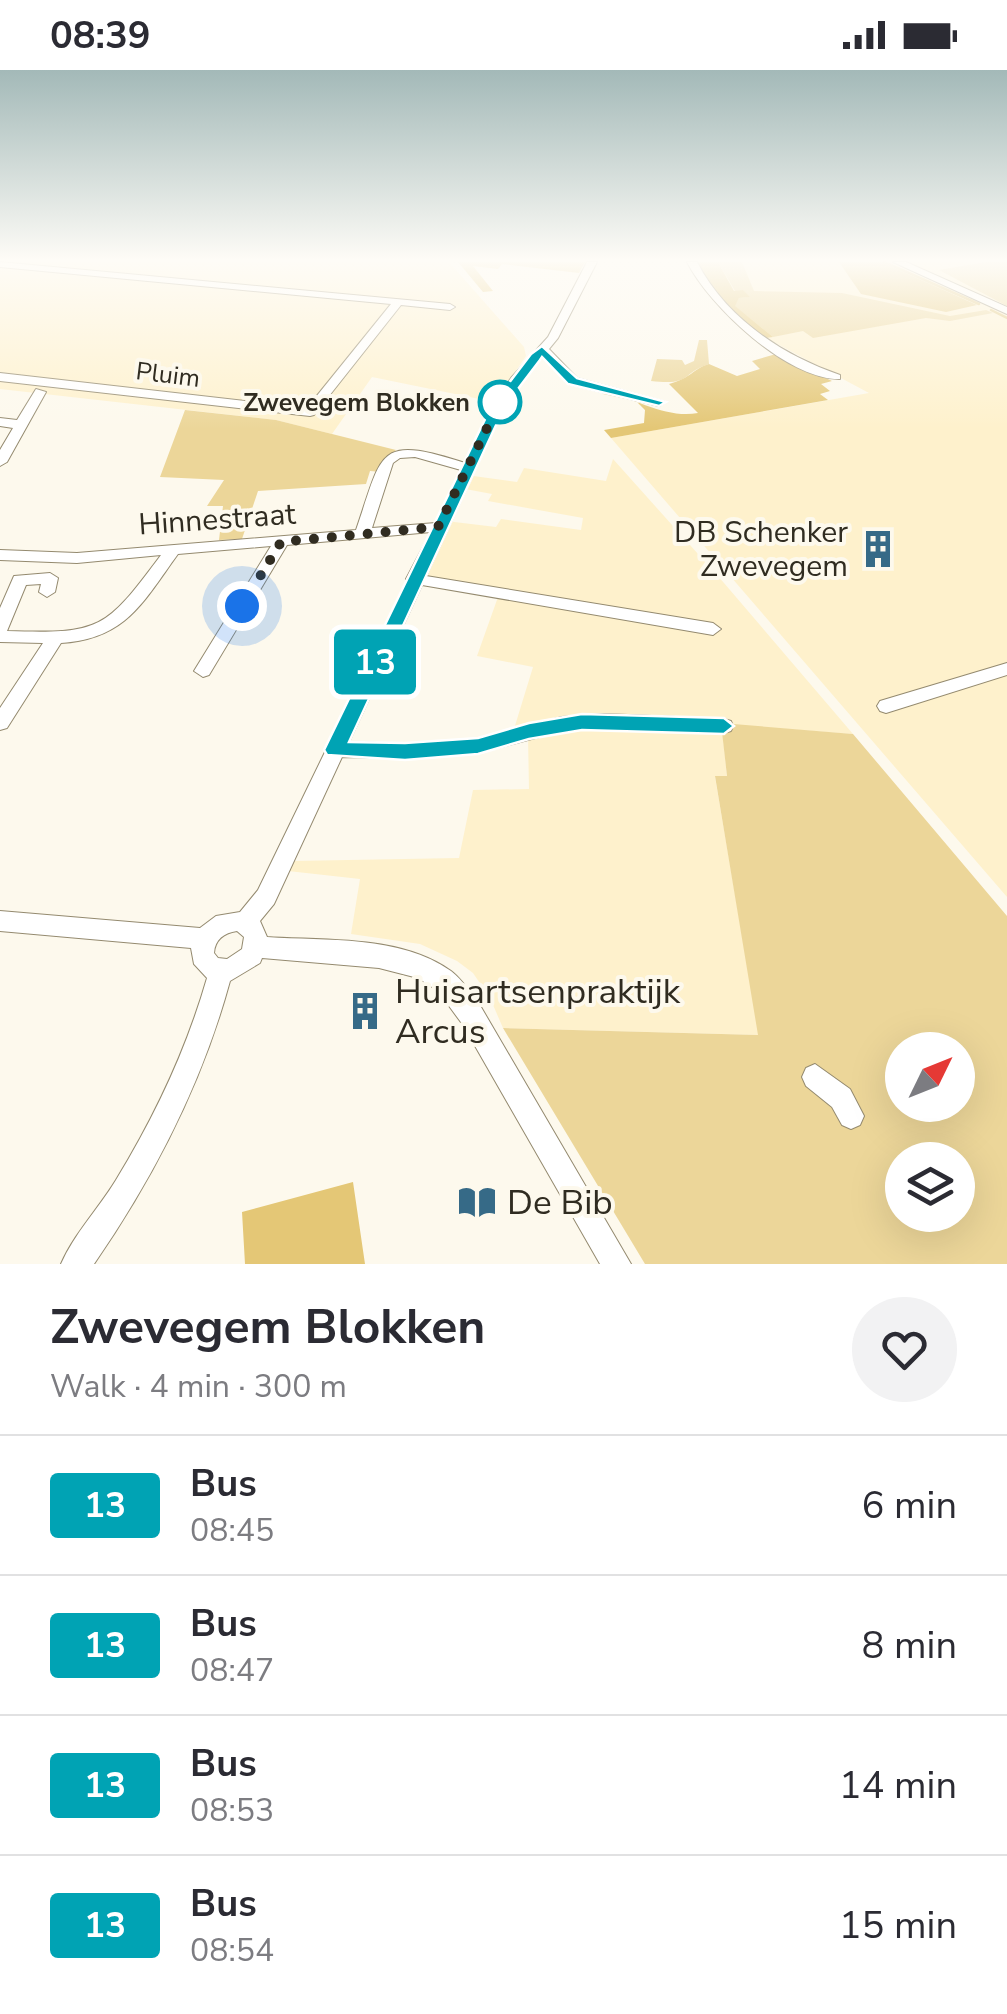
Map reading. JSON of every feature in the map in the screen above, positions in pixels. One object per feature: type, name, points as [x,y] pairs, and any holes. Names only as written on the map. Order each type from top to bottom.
[{"type":"street","name":"Pluim","points":[[0,377],[310,412],[385,318]]},
{"type":"street","points":[[245,922],[266,897],[438,527],[506,392],[565,318]]},
{"type":"street","points":[[737,318],[788,356],[836,377]]},
{"type":"street","points":[[542,350],[573,381],[659,402]]},
{"type":"street","points":[[0,462],[40,392]]},
{"type":"street","points":[[0,422],[22,425]]},
{"type":"street","points":[[362,535],[386,462],[394,454],[406,452],[468,468]]},
{"type":"street","name":"Hinnestraat","points":[[0,555],[77,558],[438,527]]},
{"type":"street","points":[[204,671],[281,542]]},
{"type":"street","points":[[0,636],[86,637],[110,628],[127,613],[173,550]]},
{"type":"street","points":[[0,628],[20,580],[50,578],[48,592]]},
{"type":"street","points":[[414,579],[712,629]]},
{"type":"street","points":[[0,724],[55,639]]},
{"type":"street","points":[[886,706],[1007,669]]},
{"type":"street","points":[[334,750],[405,752],[478,746],[529,731],[593,722],[724,726]]},
{"type":"street","points":[[0,920],[205,939]]},
{"type":"street","points":[[245,922],[254,930],[256,948],[246,962],[221,971],[212,969],[202,956],[205,939],[223,923],[245,922]]},
{"type":"street","points":[[256,948],[389,959],[412,964],[444,980],[492,1049],[616,1264]]},
{"type":"street","points":[[76,1264],[117,1206],[172,1106],[209,1020],[221,971]]},
{"type":"street","points":[[815,1078],[841,1098],[852,1116]]},
{"type":"shaded area","points":[[0,318],[498,318],[524,347],[526,356],[494,402],[372,377],[332,434],[276,420],[0,389]]},
{"type":"shaded area","points":[[738,318],[1007,318],[1007,897],[611,438],[869,393],[766,338]]},
{"type":"shaded area","points":[[740,318],[749,318],[773,337],[766,338]]},
{"type":"shaded area","points":[[749,318],[968,318],[950,321],[926,318],[813,338],[803,331],[773,337]]},
{"type":"shaded area","points":[[699,340],[707,340],[709,364],[680,380],[651,381],[657,359],[682,360],[685,365],[694,361]]},
{"type":"shaded area","points":[[776,354],[832,381],[821,384],[830,391],[820,394],[828,400],[611,438],[604,430],[644,423],[645,410],[637,402],[663,411],[698,413],[669,384],[709,364],[737,376],[760,369],[752,361]]},
{"type":"shaded area","points":[[185,410],[276,420],[396,450],[386,459],[381,472],[370,471],[366,484],[258,491],[242,539],[219,540],[223,506],[207,506],[224,480],[160,477]]},
{"type":"shaded area","points":[[613,459],[853,734],[596,715],[547,719],[514,729],[533,667],[477,656],[498,597],[714,631],[714,623],[424,576],[446,521],[496,527],[501,519],[581,530],[583,518],[488,501],[492,494],[460,488],[466,475],[517,482],[524,468],[606,481]]},
{"type":"shaded area","points":[[721,723],[853,734],[1007,916],[1007,1264],[645,1264],[503,1028],[758,1035],[715,776],[727,776]]},
{"type":"shaded area","points":[[575,725],[722,728],[727,777],[715,777],[759,1035],[503,1028],[473,973],[457,961],[420,944],[351,934],[360,879],[288,871],[293,861],[459,858],[473,790],[529,789],[528,736]]},
{"type":"shaded area","points":[[353,1182],[365,1264],[245,1264],[242,1212]]},
{"type":"bus line","name":"13","points":[[659,402],[573,381],[542,350],[535,357],[498,405],[334,750],[405,752],[478,746],[529,731],[582,722],[724,726]]},
{"type":"place","name":"Zwevegem Blokken","points":[[500,402]]},
{"type":"place","name":"DB Schenker Zwevegem","points":[[878,549]]},
{"type":"place","name":"Huisartsenpraktijk Arcus","points":[[365,1011]]},
{"type":"place","name":"De Bib","points":[[477,1202]]},
{"type":"route","points":[[242,606],[281,542],[438,527],[500,402]]}]
